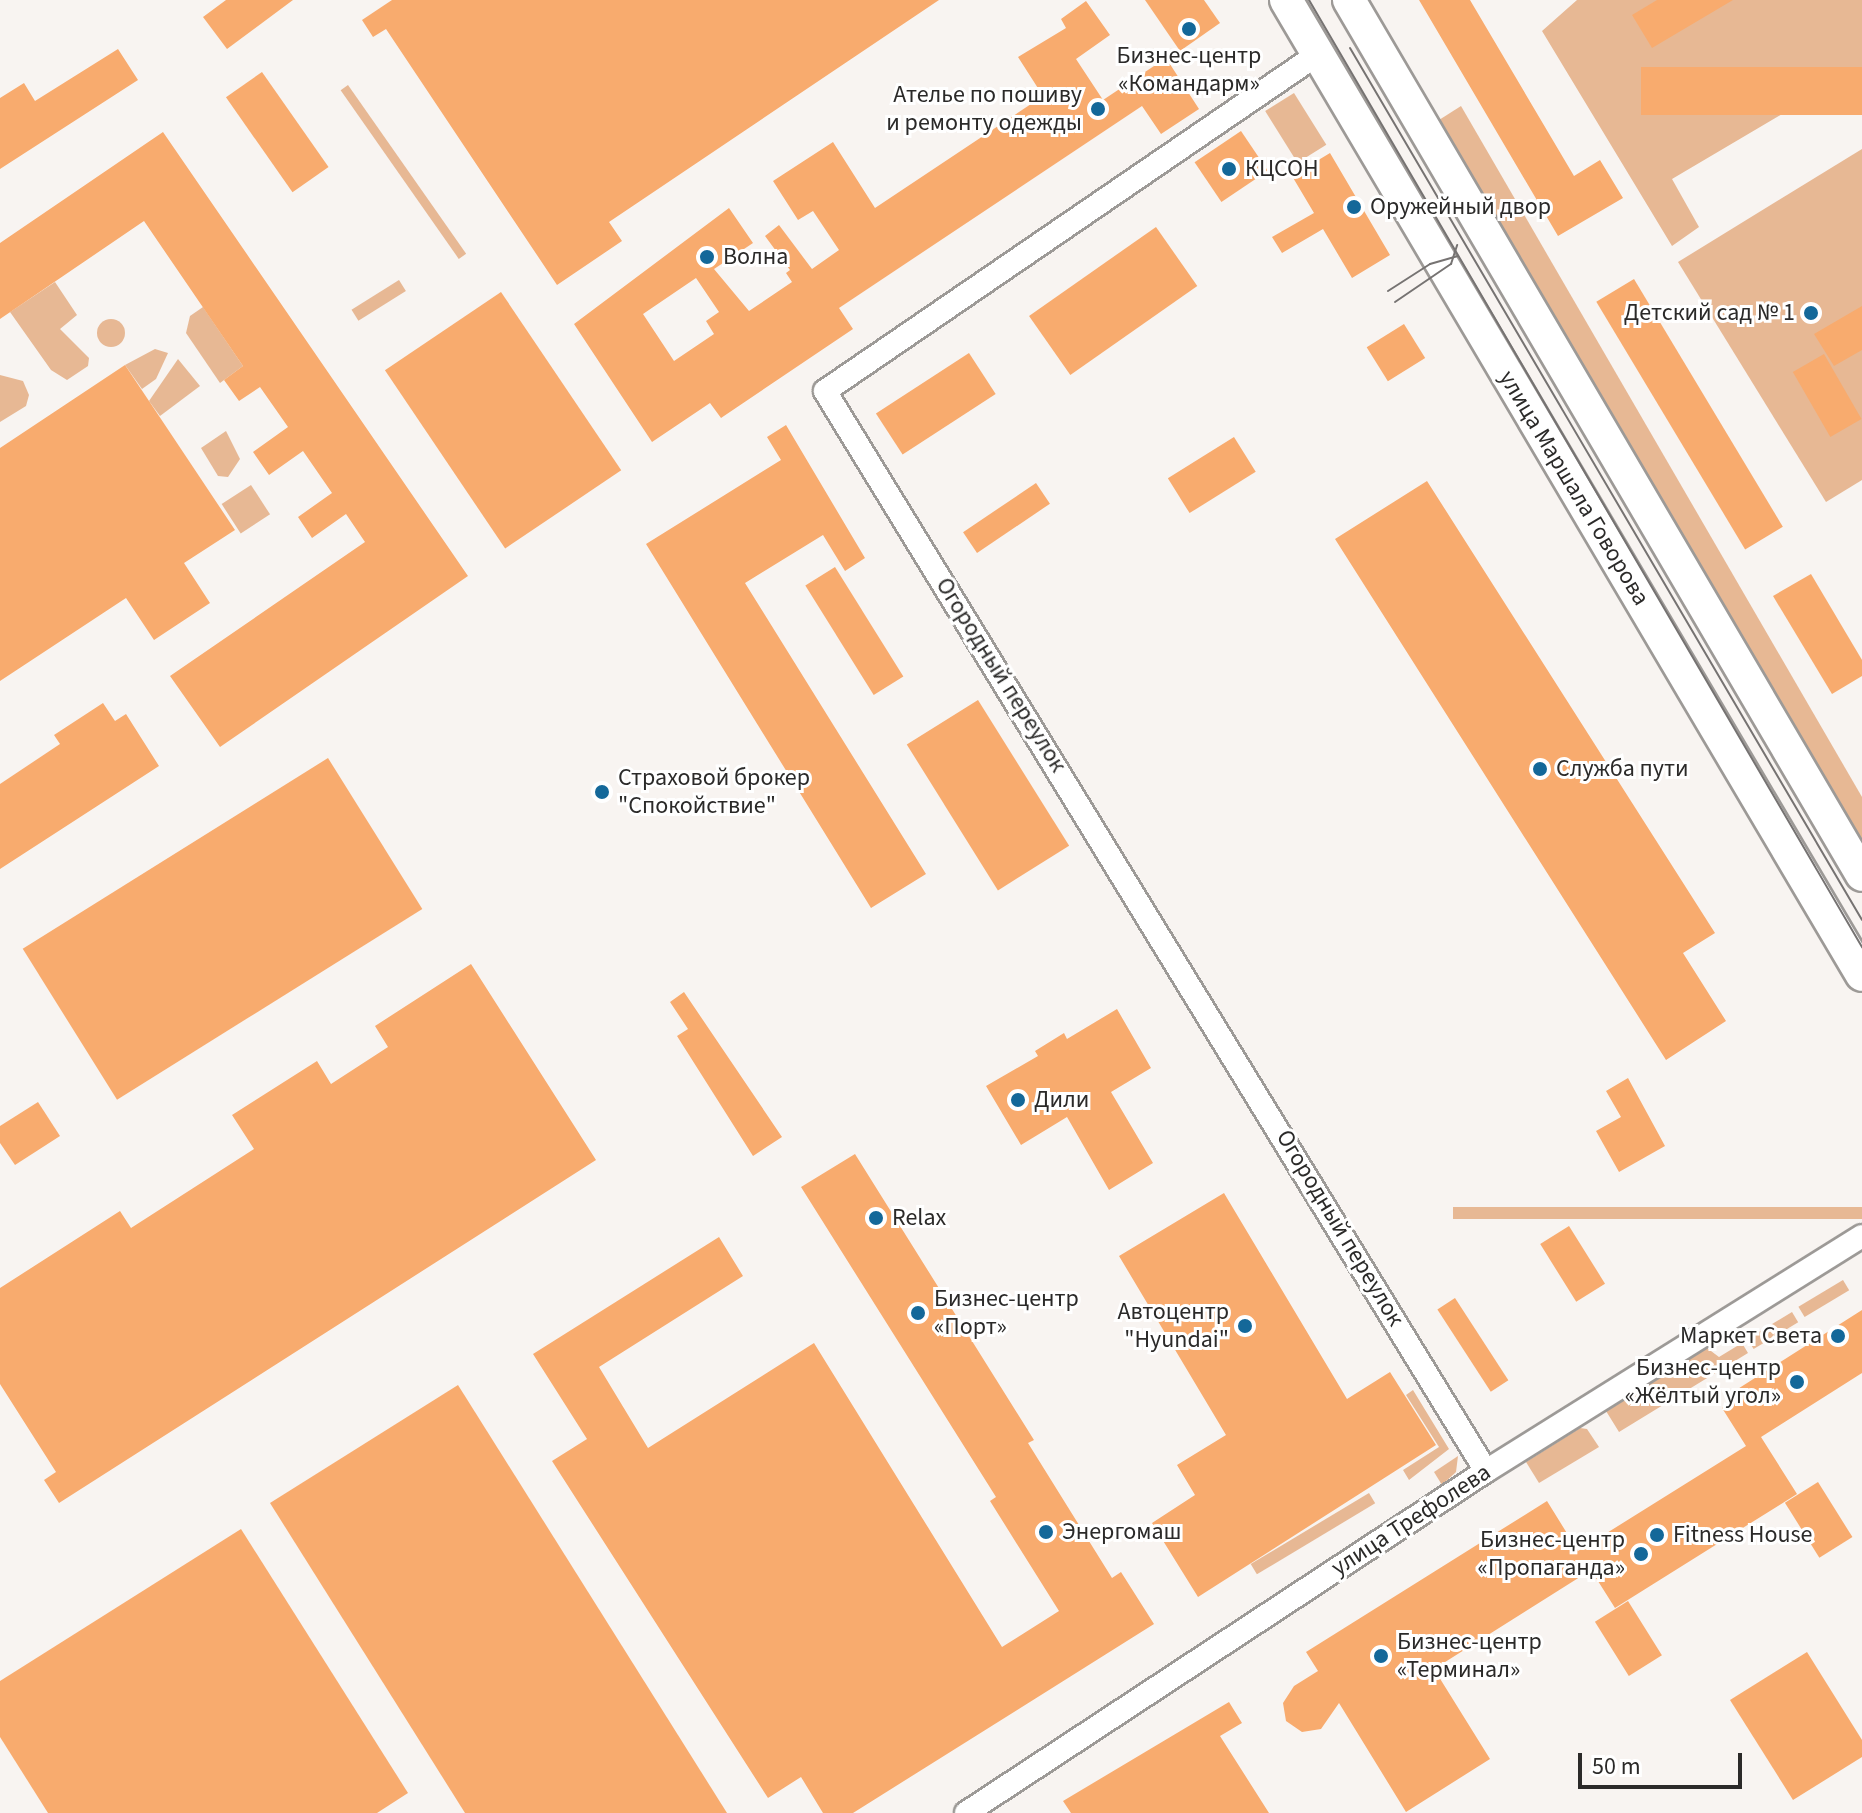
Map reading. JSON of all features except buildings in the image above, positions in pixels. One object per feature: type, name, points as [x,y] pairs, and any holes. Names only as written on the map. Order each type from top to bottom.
[{"type":"main road","name":"улица Маршала Говорова","points":[[1286,0],[1862,975]]},
{"type":"main road","points":[[1349,0],[1862,875]]},
{"type":"street","name":"Огородный переулок","points":[[1318,54],[825,391],[1486,1471]]},
{"type":"street","name":"улица Трефолева","points":[[966,1813],[1486,1471],[1862,1236]]},
{"type":"shaded area","points":[[1577,0],[1862,0],[1862,67],[1672,179],[1699,227],[1672,246],[1542,31]]},
{"type":"shaded area","points":[[348,85],[466,254],[459,259],[341,90]]},
{"type":"shaded area","points":[[1294,93],[1326,145],[1297,163],[1265,111]]},
{"type":"shaded area","points":[[1461,106],[1862,797],[1862,842],[1439,120]]},
{"type":"shaded area","name":"Детский сад № 1","points":[[1862,149],[1862,480],[1826,502],[1678,262]]},
{"type":"shaded area","points":[[399,280],[406,291],[358,321],[352,310]]},
{"type":"shaded area","points":[[55,282],[77,315],[60,329],[89,358],[88,366],[67,380],[51,370],[10,312]]},
{"type":"shaded area","points":[[203,307],[243,366],[220,383],[186,333],[190,316]]},
{"type":"shaded area","points":[[111,319],[121,323],[125,333],[121,343],[111,347],[101,343],[97,333],[101,323]]},
{"type":"shaded area","points":[[155,349],[168,353],[156,379],[142,389],[125,365]]},
{"type":"shaded area","points":[[178,359],[200,386],[160,416],[149,401]]},
{"type":"shaded area","points":[[0,375],[23,381],[29,395],[26,406],[0,422]]},
{"type":"shaded area","points":[[226,431],[240,459],[228,477],[218,476],[201,448]]},
{"type":"shaded area","points":[[251,485],[270,514],[241,533],[222,504]]},
{"type":"shaded area","points":[[1453,1207],[1862,1207],[1862,1219],[1453,1219]]},
{"type":"shaded area","points":[[1843,1280],[1849,1290],[1805,1317],[1798,1307]]},
{"type":"shaded area","points":[[1792,1312],[1798,1322],[1754,1349],[1747,1339]]},
{"type":"shaded area","points":[[1742,1343],[1748,1353],[1619,1432],[1606,1411],[1707,1348],[1719,1357]]},
{"type":"shaded area","points":[[1413,1390],[1449,1449],[1409,1480],[1403,1470],[1439,1447],[1406,1395]]},
{"type":"shaded area","points":[[1580,1428],[1587,1429],[1599,1447],[1539,1483],[1526,1462]]},
{"type":"shaded area","points":[[1458,1456],[1456,1472],[1442,1485],[1434,1472]]},
{"type":"shaded area","points":[[1369,1493],[1375,1503],[1257,1574],[1251,1564]]},
{"type":"tram line","points":[[1309,0],[1862,947]]},
{"type":"tram line","points":[[1350,48],[1862,920]]},
{"type":"tram line","points":[[1395,302],[1451,264],[1457,245]]},
{"type":"tram line","points":[[1388,291],[1430,264],[1458,256]]},
{"type":"place","name":"Бизнес-центр «Командарм»","points":[[1189,29]]},
{"type":"place","name":"Ателье по пошиву и ремонту одежды","points":[[1098,109]]},
{"type":"place","name":"КЦСОН","points":[[1229,169]]},
{"type":"place","name":"Оружейный двор","points":[[1354,207]]},
{"type":"place","name":"Волна","points":[[707,257]]},
{"type":"place","name":"Детский сад № 1","points":[[1811,313]]},
{"type":"place","name":"Служба пути","points":[[1540,769]]},
{"type":"place","name":"Страховой брокер \"Спокойствие\"","points":[[602,792]]},
{"type":"place","name":"Дили","points":[[1018,1100]]},
{"type":"place","name":"Relax","points":[[876,1218]]},
{"type":"place","name":"Бизнес-центр «Порт»","points":[[918,1313]]},
{"type":"place","name":"Автоцентр \"Hyundai\"","points":[[1245,1326]]},
{"type":"place","name":"Маркет Света","points":[[1838,1336]]},
{"type":"place","name":"Бизнес-центр «Жёлтый угол»","points":[[1797,1382]]},
{"type":"place","name":"Энергомаш","points":[[1046,1532]]},
{"type":"place","name":"Fitness House","points":[[1657,1535]]},
{"type":"place","name":"Бизнес-центр «Пропаганда»","points":[[1641,1554]]},
{"type":"place","name":"Бизнес-центр «Терминал»","points":[[1381,1656]]}]
